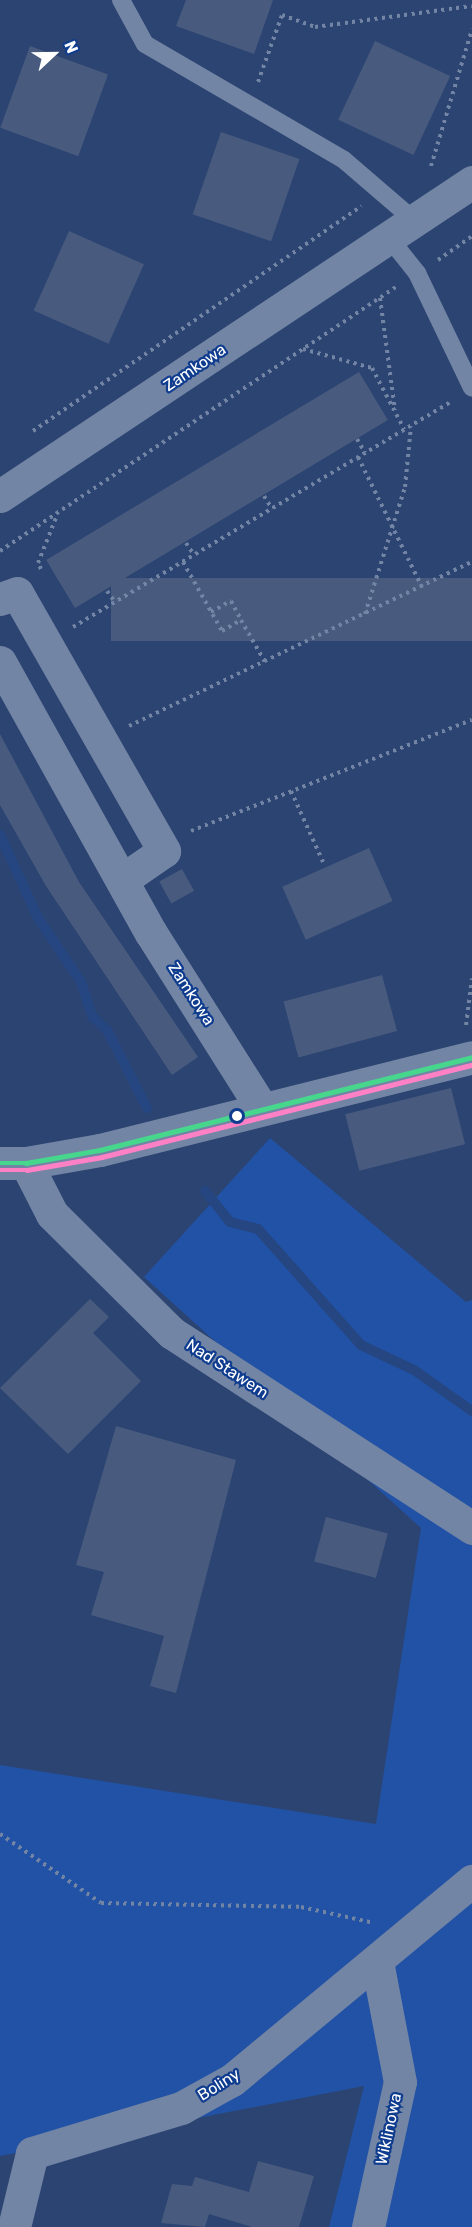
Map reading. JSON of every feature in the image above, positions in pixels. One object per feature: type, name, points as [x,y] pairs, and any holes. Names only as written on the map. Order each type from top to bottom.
[{"type":"street","name":"Zamkowa","points":[[0,496],[472,182]]},
{"type":"street","points":[[0,599],[17,593],[164,851],[122,880]]},
{"type":"street","name":"Zamkowa","points":[[0,662],[122,880],[261,1107]]},
{"type":"street","points":[[13,1163],[100,1150],[261,1107],[469,1041]]},
{"type":"street","name":"Nad Stawem","points":[[13,1163],[52,1214],[172,1333],[472,1528]]},
{"type":"street","points":[[377,1961],[408,1931],[472,1881]]},
{"type":"street","name":"Boliny","points":[[14,2227],[32,2153],[88,2133],[141,2122],[181,2108],[222,2085],[377,1961]]},
{"type":"street","name":"Wiklinowa","points":[[368,2227],[400,2082],[377,1961]]},
{"type":"lane","points":[[121,0],[145,44],[344,160],[415,221]]},
{"type":"lane","points":[[388,238],[417,273],[467,392]]},
{"type":"path","points":[[244,102],[255,90],[282,15],[315,27],[472,6]]},
{"type":"path","points":[[427,170],[433,165],[472,30]]},
{"type":"path","points":[[29,435],[382,191]]},
{"type":"path","points":[[0,552],[472,236]]},
{"type":"path","points":[[380,298],[396,414]]},
{"type":"path","points":[[303,350],[372,368],[405,429]]},
{"type":"path","points":[[69,630],[467,392]]},
{"type":"path","points":[[365,614],[405,487],[411,426]]},
{"type":"path","points":[[357,439],[365,453]]},
{"type":"path","points":[[358,457],[423,587]]},
{"type":"path","points":[[264,496],[272,509]]},
{"type":"path","points":[[43,572],[38,563],[58,513]]},
{"type":"path","points":[[186,543],[194,555]]},
{"type":"path","points":[[183,562],[222,631],[241,620]]},
{"type":"path","points":[[123,729],[472,562]]},
{"type":"path","points":[[107,591],[115,603]]},
{"type":"path","points":[[211,612],[231,601],[265,662]]},
{"type":"path","points":[[69,618],[75,627]]},
{"type":"path","points":[[182,834],[472,720]]},
{"type":"path","points":[[291,791],[323,862]]},
{"type":"path","points":[[469,1041],[472,978]]},
{"type":"path","points":[[0,1834],[101,1903],[301,1907],[408,1931]]},
{"type":"shaded area","points":[[270,1138],[466,1302],[472,1300],[472,2227],[329,2227],[364,2086],[0,2156],[0,1765],[376,1824],[421,1528],[144,1277]]},
{"type":"building","points":[[186,0],[273,0],[254,54],[176,26]]},
{"type":"building","points":[[375,41],[450,76],[413,155],[338,120]]},
{"type":"building","points":[[30,46],[108,74],[78,156],[0,128]]},
{"type":"building","points":[[221,132],[299,159],[271,241],[193,214]]},
{"type":"building","points":[[69,231],[144,264],[109,344],[34,310]]},
{"type":"building","points":[[359,372],[388,420],[75,608],[46,560]]},
{"type":"building","points":[[111,578],[472,578],[472,641],[111,641]]},
{"type":"building","points":[[0,734],[79,882],[198,1057],[172,1075],[46,886],[0,805]]},
{"type":"building","points":[[369,848],[393,901],[306,940],[282,887]]},
{"type":"building","points":[[182,869],[194,891],[171,903],[159,882]]},
{"type":"building","points":[[382,975],[397,1031],[298,1057],[283,1001]]},
{"type":"building","points":[[451,1088],[465,1144],[359,1171],[345,1114]]},
{"type":"building","points":[[90,1299],[109,1317],[93,1333],[141,1381],[68,1454],[0,1388]]},
{"type":"building","points":[[116,1426],[236,1460],[176,1693],[150,1686],[164,1636],[91,1615],[104,1572],[76,1565]]},
{"type":"building","points":[[326,1517],[388,1534],[376,1578],[314,1561]]},
{"type":"building","points":[[258,2161],[314,2176],[299,2227],[252,2227],[209,2214],[205,2227],[161,2223],[172,2184],[192,2186],[195,2177],[249,2192]]},
{"type":"waterway","points":[[0,835],[38,918],[81,982],[92,1016],[107,1030],[147,1108]]},
{"type":"waterway","points":[[205,1191],[230,1222],[258,1229],[361,1345],[414,1370],[472,1411]]},
{"type":"transit line","points":[[0,1163],[26,1163],[100,1150],[472,1057]]},
{"type":"transit line","points":[[0,1170],[27,1170],[102,1157],[472,1065]]}]
